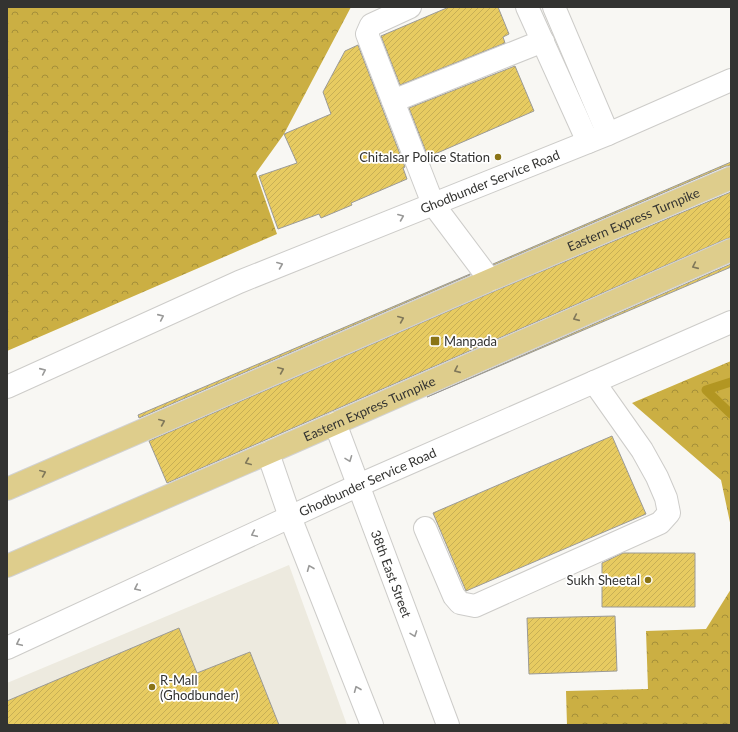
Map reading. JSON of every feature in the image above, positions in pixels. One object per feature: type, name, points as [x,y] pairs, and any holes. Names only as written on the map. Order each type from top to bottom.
[{"type":"main road","name":"Eastern Express Turnpike","points":[[7,489],[490,280],[731,178]]},
{"type":"main road","name":"Eastern Express Turnpike","points":[[7,566],[731,250]]},
{"type":"street","points":[[410,7],[370,25],[367,34],[433,204],[490,280]]},
{"type":"street","points":[[527,7],[543,41],[598,138]]},
{"type":"street","points":[[554,7],[598,138]]},
{"type":"street","points":[[393,101],[543,41]]},
{"type":"street","name":"Ghodbunder Service Road","points":[[7,387],[239,282],[598,138],[731,80]]},
{"type":"street","name":"Ghodbunder Service Road","points":[[7,648],[359,485],[731,322]]},
{"type":"street","points":[[425,528],[454,596],[460,603],[475,606],[660,523],[669,514],[666,498],[657,477],[642,450],[594,382]]},
{"type":"street","name":"38th East Street","points":[[335,423],[448,725]]},
{"type":"street","points":[[268,453],[290,517],[372,725]]},
{"type":"shaded area","points":[[289,565],[347,725],[7,725],[7,683]]},
{"type":"green space","points":[[7,7],[351,7],[284,134],[256,173],[277,234],[7,351]]},
{"type":"green space","points":[[731,361],[731,527],[721,480],[632,403]]},
{"type":"green space","points":[[731,589],[731,725],[567,725],[566,691],[648,689],[646,631],[706,629]]},
{"type":"building","points":[[449,7],[498,7],[509,34],[503,37],[505,43],[400,85],[381,36]]},
{"type":"building","points":[[358,45],[405,167],[403,168],[407,179],[351,203],[352,205],[321,218],[319,214],[278,229],[259,176],[297,163],[284,134],[331,114],[323,92],[345,51]]},
{"type":"building","points":[[515,66],[534,111],[428,157],[409,108]]},
{"type":"building","points":[[731,162],[731,166],[726,166],[494,265],[493,264]]},
{"type":"building","points":[[731,192],[731,238],[167,483],[149,441],[495,291]]},
{"type":"building","points":[[731,264],[731,267],[427,397]]},
{"type":"building","points":[[470,275],[139,418],[138,415]]},
{"type":"building","points":[[612,436],[646,514],[466,591],[433,513]]},
{"type":"building","name":"Sukh Sheetal","points":[[623,553],[695,553],[695,607],[602,607],[602,563]]},
{"type":"building","points":[[615,616],[617,671],[529,674],[527,618]]},
{"type":"building","name":"R-Mall (Ghodbunder)","points":[[179,628],[197,673],[250,652],[279,725],[7,725],[7,701]]},
{"type":"waterway","points":[[731,382],[706,390],[731,414]]},
{"type":"place","name":"Chitalsar Police Station","points":[[498,157]]},
{"type":"place","name":"Manpada","points":[[435,341]]},
{"type":"place","name":"Sukh Sheetal","points":[[648,580]]},
{"type":"place","name":"R-Mall (Ghodbunder)","points":[[152,687]]}]
